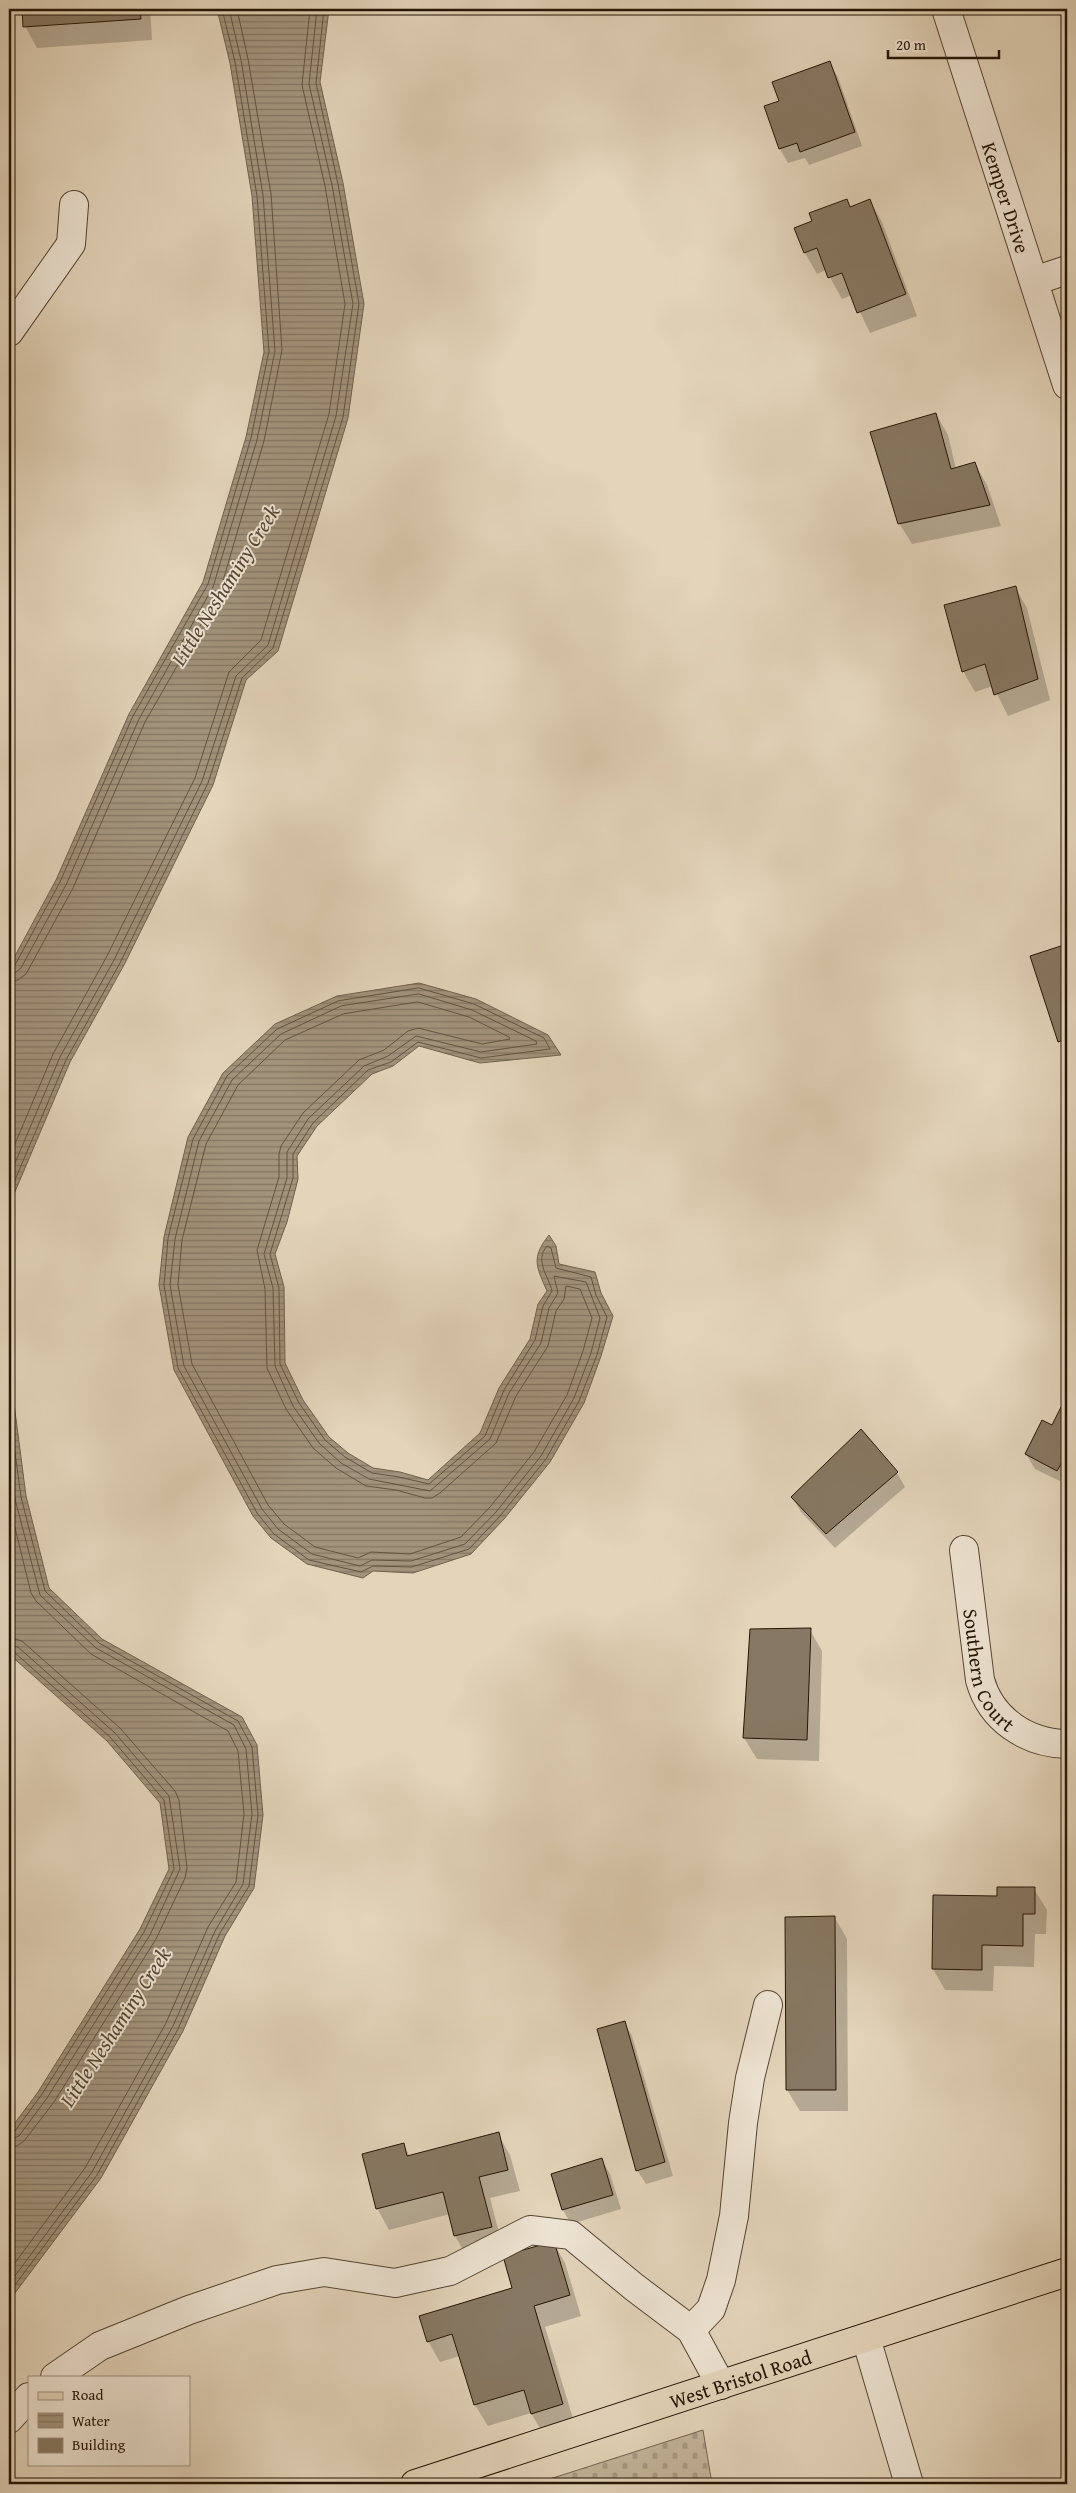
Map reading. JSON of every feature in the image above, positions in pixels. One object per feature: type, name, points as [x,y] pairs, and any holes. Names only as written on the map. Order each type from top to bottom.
[{"type":"main road","name":"West Bristol Road","points":[[415,2484],[1067,2272]]},
{"type":"street","name":"Kemper Drive","points":[[946,9],[1067,385]]},
{"type":"street","points":[[9,332],[71,244],[74,205]]},
{"type":"street","points":[[1034,281],[1067,270]]},
{"type":"street","name":"Southern Court","points":[[964,1550],[983,1691],[996,1712],[1020,1732],[1049,1743],[1067,1744]]},
{"type":"street","points":[[691,2330],[711,2309],[721,2280],[734,2216],[743,2123],[750,2078],[768,2005]]},
{"type":"street","points":[[56,2376],[100,2346],[189,2310],[277,2280],[324,2272],[395,2284],[450,2271],[530,2230],[571,2235],[634,2287],[691,2330],[721,2385]]},
{"type":"street","points":[[866,2338],[909,2484]]},
{"type":"street","points":[[9,2419],[28,2398]]},
{"type":"green space","points":[[703,2430],[712,2484],[534,2484]]},
{"type":"water","name":"Little Neshaminy Creek","points":[[217,9],[329,9],[320,82],[343,183],[364,304],[348,418],[278,651],[246,680],[213,785],[124,965],[70,1062],[14,1194],[9,1223],[9,967],[56,880],[129,714],[203,582],[246,437],[264,352],[252,196],[230,63]]},
{"type":"water","points":[[419,983],[476,999],[548,1035],[561,1055],[480,1063],[419,1046],[393,1066],[372,1074],[317,1126],[297,1156],[298,1179],[287,1222],[275,1254],[284,1287],[285,1363],[303,1400],[329,1437],[348,1453],[373,1468],[400,1472],[428,1480],[480,1433],[499,1388],[530,1339],[538,1304],[547,1291],[537,1262],[543,1243],[549,1235],[556,1246],[559,1264],[595,1272],[601,1293],[613,1316],[584,1403],[550,1462],[504,1519],[471,1554],[413,1573],[373,1571],[363,1578],[307,1564],[271,1538],[253,1516],[174,1370],[159,1285],[164,1237],[188,1137],[223,1073],[275,1024],[337,996]]},
{"type":"water","name":"Little Neshaminy Creek","points":[[9,1365],[26,1496],[49,1588],[102,1639],[242,1717],[257,1745],[263,1815],[254,1888],[225,1936],[183,2031],[101,2178],[9,2301],[9,2131],[38,2092],[140,1929],[169,1869],[160,1803],[107,1741],[9,1654]]},
{"type":"building","points":[[22,9],[140,9],[141,19],[23,27]]},
{"type":"building","points":[[830,61],[855,132],[800,152],[797,143],[779,149],[764,106],[779,101],[772,82]]},
{"type":"building","points":[[847,199],[850,207],[870,199],[906,294],[857,313],[842,273],[828,278],[817,248],[804,253],[794,228],[812,221],[809,213]]},
{"type":"building","points":[[936,413],[951,469],[975,462],[990,505],[898,524],[870,432]]},
{"type":"building","points":[[1016,586],[1038,679],[994,695],[985,664],[962,672],[944,605]]},
{"type":"building","points":[[1067,944],[1067,1039],[1058,1042],[1030,956]]},
{"type":"building","points":[[1061,1407],[1067,1411],[1067,1465],[1062,1462],[1057,1471],[1025,1454],[1042,1420],[1052,1425]]},
{"type":"building","points":[[861,1429],[898,1472],[826,1534],[791,1497]]},
{"type":"building","points":[[811,1628],[807,1740],[743,1738],[750,1629]]},
{"type":"building","points":[[997,1887],[1035,1887],[1035,1914],[1023,1914],[1023,1946],[982,1945],[982,1970],[932,1969],[933,1895],[997,1896]]},
{"type":"building","points":[[835,1916],[836,2090],[786,2090],[785,1917]]},
{"type":"building","points":[[625,2021],[665,2162],[636,2171],[597,2029]]},
{"type":"building","points":[[499,2132],[508,2170],[479,2177],[492,2227],[454,2236],[443,2192],[376,2209],[362,2154],[404,2143],[407,2156]]},
{"type":"building","points":[[602,2158],[613,2195],[562,2210],[551,2174]]},
{"type":"building","points":[[554,2241],[570,2295],[534,2306],[563,2404],[531,2414],[524,2390],[474,2405],[452,2334],[427,2342],[419,2316],[512,2288],[503,2256]]}]
